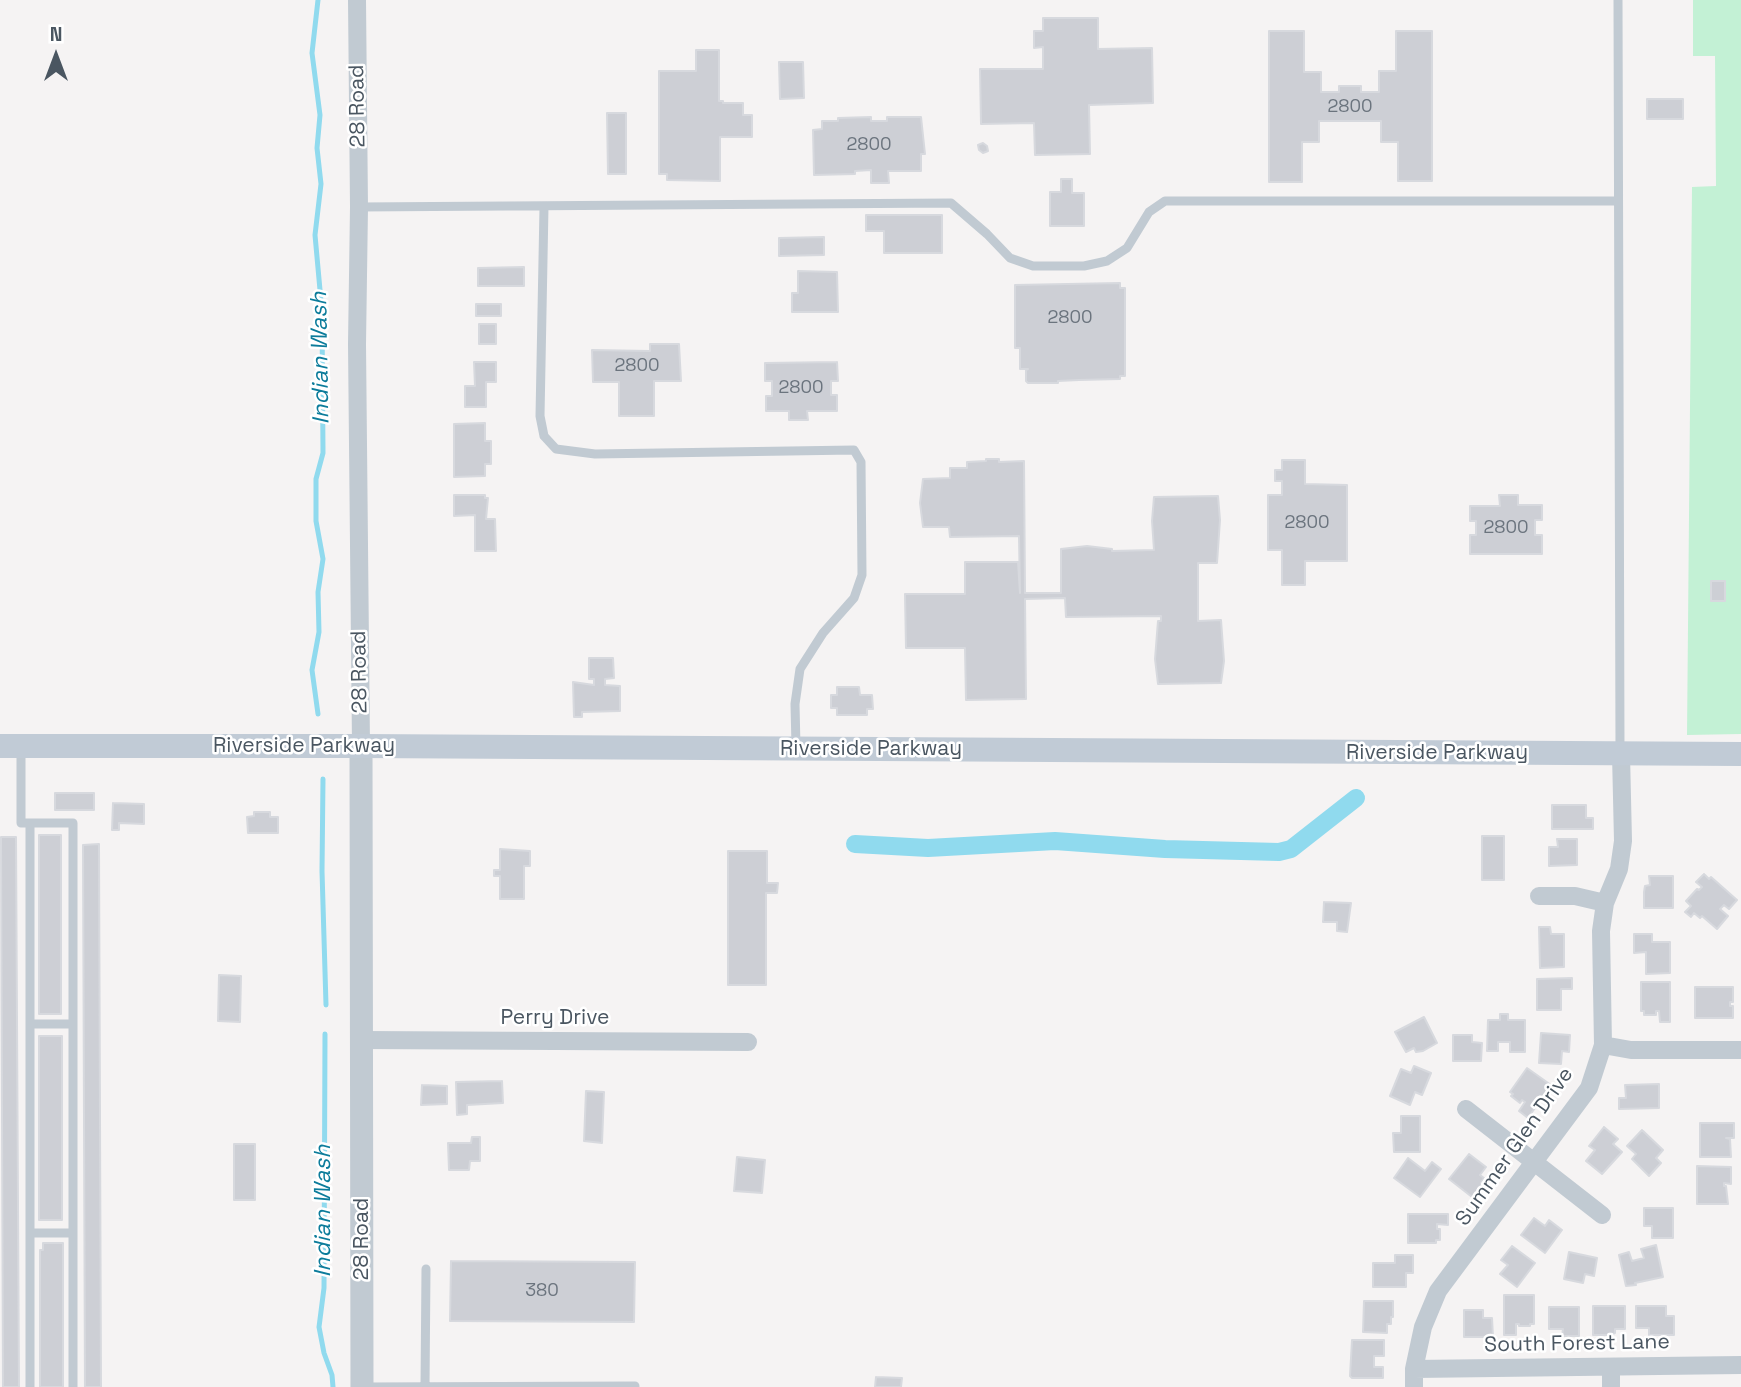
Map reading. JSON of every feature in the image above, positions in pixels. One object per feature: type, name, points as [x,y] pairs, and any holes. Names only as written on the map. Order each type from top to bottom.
[{"type":"main road","name":"Riverside Parkway","points":[[11,746],[1741,754]]},
{"type":"street","name":"28 Road","points":[[357,0],[362,1387]]},
{"type":"street","name":"Summer Glen Drive","points":[[1414,1387],[1414,1368],[1423,1327],[1438,1292],[1589,1088],[1603,1045],[1601,931],[1605,903],[1619,869],[1623,841],[1620,754]]},
{"type":"street","points":[[1539,896],[1575,896],[1605,903]]},
{"type":"street","name":"Perry Drive","points":[[362,1041],[748,1042]]},
{"type":"street","points":[[1603,1045],[1631,1050],[1741,1050]]},
{"type":"street","points":[[1466,1109],[1602,1215]]},
{"type":"street","name":"South Forest Lane","points":[[1414,1368],[1741,1365]]},
{"type":"street","points":[[1611,1367],[1611,1387]]},
{"type":"lane","points":[[1618,0],[1620,754]]},
{"type":"lane","points":[[359,207],[951,203],[987,233],[1010,258],[1034,266],[1084,266],[1107,261],[1126,248],[1149,212],[1165,201],[1618,201]]},
{"type":"lane","points":[[544,207],[540,416],[544,436],[556,449],[594,454],[854,450],[862,462],[862,575],[854,598],[822,633],[800,669],[796,704],[796,748]]},
{"type":"lane","points":[[11,746],[21,823],[73,823],[73,1387]]},
{"type":"lane","points":[[30,823],[30,1387]]},
{"type":"lane","points":[[30,1024],[73,1024]]},
{"type":"lane","points":[[30,1233],[73,1233]]},
{"type":"lane","points":[[425,1269],[425,1387]]},
{"type":"lane","points":[[362,1387],[635,1386]]},
{"type":"green space","points":[[1693,0],[1741,0],[1741,734],[1687,735],[1692,187],[1716,186],[1715,56],[1693,56]]},
{"type":"building","points":[[1043,18],[1098,18],[1098,49],[1152,48],[1153,103],[1089,105],[1090,154],[1035,155],[1034,123],[981,124],[980,69],[1043,69],[1043,47],[1034,48],[1034,31],[1043,31]]},
{"type":"building","points":[[1269,31],[1304,31],[1304,72],[1321,72],[1321,92],[1339,92],[1339,86],[1361,86],[1361,92],[1379,92],[1379,71],[1396,71],[1396,31],[1432,31],[1432,181],[1398,181],[1398,142],[1381,142],[1381,121],[1319,121],[1319,142],[1302,142],[1302,182],[1269,182]]},
{"type":"building","points":[[696,50],[719,50],[719,101],[743,103],[743,115],[752,115],[752,137],[720,137],[720,181],[667,180],[667,174],[659,174],[659,71],[696,71]]},
{"type":"building","points":[[779,62],[803,62],[804,98],[780,99]]},
{"type":"building","points":[[1647,99],[1683,99],[1683,119],[1647,119]]},
{"type":"building","points":[[607,113],[626,113],[626,174],[608,174]]},
{"type":"building","points":[[871,117],[871,121],[887,121],[887,117],[921,117],[925,154],[921,154],[921,171],[888,171],[889,183],[871,183],[871,170],[855,171],[855,174],[814,175],[813,130],[822,129],[822,121]]},
{"type":"building","points":[[983,143],[988,151],[983,153],[978,145]]},
{"type":"building","points":[[1061,179],[1072,179],[1072,193],[1084,193],[1084,226],[1050,226],[1050,192],[1061,192]]},
{"type":"building","points":[[866,215],[942,215],[942,253],[884,253],[884,231],[866,231]]},
{"type":"building","points":[[824,237],[824,255],[779,256],[779,238]]},
{"type":"building","points":[[524,267],[524,286],[478,286],[478,268]]},
{"type":"building","points":[[798,271],[837,272],[838,312],[792,312],[792,293],[798,293]]},
{"type":"building","points":[[1120,283],[1120,288],[1125,288],[1125,376],[1120,376],[1120,379],[1028,383],[1028,369],[1020,369],[1020,348],[1015,348],[1015,285]]},
{"type":"building","points":[[476,304],[501,304],[501,316],[476,316]]},
{"type":"building","points":[[479,324],[496,324],[496,344],[479,344]]},
{"type":"building","points":[[650,344],[679,344],[681,381],[654,381],[654,416],[619,416],[619,382],[593,382],[592,350],[650,351]]},
{"type":"building","points":[[474,362],[496,362],[496,382],[486,382],[486,407],[465,407],[465,386],[475,386]]},
{"type":"building","points":[[837,362],[838,381],[831,381],[831,395],[837,395],[837,411],[807,411],[808,420],[789,420],[789,411],[766,411],[766,396],[772,396],[772,381],[765,381],[765,363]]},
{"type":"building","points":[[485,423],[485,441],[491,441],[491,464],[485,464],[485,476],[454,477],[454,424]]},
{"type":"building","points":[[999,459],[999,462],[1024,461],[1025,593],[1061,593],[1061,549],[1087,546],[1112,551],[1154,550],[1154,497],[1218,496],[1220,520],[1217,563],[1198,563],[1198,621],[1221,620],[1224,661],[1221,683],[1158,684],[1155,659],[1158,621],[1161,621],[1161,616],[1066,617],[1065,598],[1025,599],[1026,699],[966,700],[965,648],[906,648],[905,594],[965,594],[965,562],[1018,562],[1020,593],[1019,536],[950,537],[949,527],[923,527],[920,503],[923,479],[950,478],[950,468],[967,468],[967,462]]},
{"type":"building","points":[[1282,460],[1305,460],[1305,484],[1347,485],[1347,561],[1305,561],[1305,585],[1282,585],[1282,550],[1268,550],[1268,495],[1282,495],[1282,481],[1275,481],[1275,470],[1282,470]]},
{"type":"building","points":[[454,495],[485,495],[485,498],[488,498],[486,519],[495,519],[496,551],[475,551],[475,515],[454,516]]},
{"type":"building","points":[[1499,495],[1518,495],[1518,505],[1542,505],[1542,520],[1535,520],[1535,535],[1542,535],[1542,554],[1470,554],[1470,535],[1476,535],[1476,521],[1470,521],[1470,506],[1500,506]]},
{"type":"building","points":[[1711,581],[1725,581],[1725,601],[1711,601]]},
{"type":"building","points":[[589,658],[613,658],[614,678],[605,679],[605,685],[620,686],[620,711],[582,712],[582,717],[574,717],[573,682],[594,685],[594,679],[589,679]]},
{"type":"building","points":[[837,687],[859,687],[860,695],[872,695],[873,709],[867,709],[867,715],[837,715],[837,708],[831,708],[831,695],[837,695]]},
{"type":"building","points":[[55,793],[94,793],[94,810],[55,810]]},
{"type":"building","points":[[113,803],[144,804],[144,824],[119,823],[119,830],[112,830]]},
{"type":"building","points":[[1552,805],[1586,805],[1586,818],[1593,818],[1593,829],[1552,829]]},
{"type":"building","points":[[254,812],[270,812],[270,817],[278,817],[278,833],[248,833],[247,817],[254,816]]},
{"type":"building","points":[[39,835],[61,835],[61,1014],[39,1014]]},
{"type":"building","points":[[1482,836],[1504,836],[1504,880],[1482,880]]},
{"type":"building","points":[[1,837],[16,837],[19,1387],[3,1387]]},
{"type":"building","points":[[1557,839],[1577,839],[1577,865],[1549,866],[1549,847],[1558,847]]},
{"type":"building","points":[[99,844],[101,1387],[85,1387],[83,845]]},
{"type":"building","points":[[500,849],[530,851],[530,866],[524,866],[524,899],[500,899],[500,876],[494,876],[494,870],[500,870]]},
{"type":"building","points":[[728,851],[767,851],[767,883],[778,883],[777,893],[766,893],[766,985],[728,985]]},
{"type":"building","points":[[1704,874],[1737,900],[1729,909],[1724,905],[1720,909],[1728,916],[1717,929],[1702,916],[1700,918],[1694,913],[1691,917],[1685,912],[1691,906],[1686,901],[1702,887],[1696,882]]},
{"type":"building","points":[[1649,876],[1673,876],[1673,908],[1644,908],[1644,892],[1645,886],[1650,885]]},
{"type":"building","points":[[1324,902],[1351,903],[1347,932],[1337,931],[1337,922],[1323,922]]},
{"type":"building","points":[[1539,927],[1550,927],[1551,934],[1564,934],[1564,967],[1540,968]]},
{"type":"building","points":[[1634,934],[1652,934],[1652,942],[1670,942],[1670,973],[1646,974],[1646,952],[1634,953]]},
{"type":"building","points":[[219,975],[241,976],[240,1022],[218,1021]]},
{"type":"building","points":[[1572,978],[1572,989],[1561,989],[1561,1010],[1537,1010],[1537,979]]},
{"type":"building","points":[[1641,982],[1670,982],[1670,1022],[1660,1022],[1659,1011],[1656,1011],[1656,1015],[1644,1015],[1644,1011],[1641,1011]]},
{"type":"building","points":[[1695,987],[1733,987],[1733,1002],[1730,1002],[1730,1006],[1733,1006],[1733,1018],[1695,1018]]},
{"type":"building","points":[[1500,1014],[1508,1014],[1508,1020],[1525,1020],[1525,1052],[1510,1052],[1510,1042],[1498,1042],[1498,1051],[1487,1051],[1488,1020],[1500,1020]]},
{"type":"building","points":[[1424,1017],[1437,1043],[1423,1051],[1416,1052],[1414,1048],[1406,1052],[1395,1032]]},
{"type":"building","points":[[1541,1033],[1570,1035],[1569,1052],[1562,1051],[1561,1064],[1539,1063]]},
{"type":"building","points":[[1453,1035],[1472,1035],[1472,1042],[1482,1043],[1481,1061],[1453,1061]]},
{"type":"building","points":[[39,1036],[62,1036],[62,1220],[39,1220]]},
{"type":"building","points":[[1414,1066],[1431,1073],[1422,1095],[1415,1092],[1410,1105],[1390,1096],[1401,1069],[1411,1073]]},
{"type":"building","points":[[1527,1068],[1551,1085],[1528,1118],[1519,1111],[1525,1102],[1522,1100],[1520,1103],[1510,1092]]},
{"type":"building","points":[[502,1081],[503,1103],[467,1105],[467,1114],[457,1115],[456,1082]]},
{"type":"building","points":[[1659,1084],[1659,1108],[1619,1109],[1619,1098],[1626,1098],[1625,1085]]},
{"type":"building","points":[[422,1085],[447,1086],[447,1104],[421,1105]]},
{"type":"building","points":[[586,1091],[604,1092],[602,1143],[584,1141]]},
{"type":"building","points":[[1401,1116],[1420,1116],[1420,1152],[1394,1152],[1393,1133],[1401,1133]]},
{"type":"building","points":[[1700,1123],[1734,1123],[1734,1138],[1726,1138],[1730,1139],[1731,1157],[1700,1157]]},
{"type":"building","points":[[1604,1127],[1618,1139],[1613,1144],[1622,1152],[1602,1174],[1586,1161],[1595,1150],[1589,1146]]},
{"type":"building","points":[[1642,1130],[1663,1150],[1656,1158],[1661,1163],[1649,1176],[1632,1159],[1636,1154],[1627,1146]]},
{"type":"building","points":[[472,1137],[480,1137],[480,1161],[470,1161],[469,1170],[449,1170],[448,1143],[471,1143]]},
{"type":"building","points":[[234,1144],[255,1144],[255,1200],[234,1200]]},
{"type":"building","points":[[1469,1154],[1486,1167],[1480,1175],[1484,1178],[1482,1184],[1472,1197],[1449,1179]]},
{"type":"building","points":[[737,1157],[765,1160],[762,1193],[734,1191]]},
{"type":"building","points":[[1408,1158],[1425,1171],[1432,1162],[1441,1169],[1420,1197],[1394,1178]]},
{"type":"building","points":[[1697,1166],[1731,1167],[1731,1184],[1724,1183],[1728,1204],[1697,1204]]},
{"type":"building","points":[[1644,1208],[1673,1208],[1673,1238],[1652,1238],[1652,1226],[1644,1226]]},
{"type":"building","points":[[1408,1214],[1448,1214],[1448,1225],[1437,1224],[1440,1240],[1436,1240],[1436,1243],[1408,1243]]},
{"type":"building","points":[[1534,1218],[1545,1226],[1549,1220],[1562,1230],[1545,1253],[1521,1235]]},
{"type":"building","points":[[43,1243],[63,1243],[63,1387],[40,1387],[40,1250],[43,1250]]},
{"type":"building","points":[[1656,1245],[1663,1277],[1626,1286],[1619,1255],[1629,1252],[1632,1261],[1644,1258],[1641,1249]]},
{"type":"building","points":[[1512,1246],[1535,1263],[1517,1287],[1500,1274],[1508,1265],[1501,1260]]},
{"type":"building","points":[[1569,1252],[1597,1258],[1594,1276],[1585,1274],[1583,1283],[1564,1279]]},
{"type":"building","points":[[1395,1255],[1413,1255],[1413,1273],[1406,1273],[1406,1287],[1373,1287],[1373,1263],[1395,1263]]},
{"type":"building","points":[[451,1261],[635,1262],[634,1322],[450,1321]]},
{"type":"building","points":[[1504,1295],[1534,1295],[1534,1324],[1516,1324],[1516,1335],[1504,1335]]},
{"type":"building","points":[[1364,1301],[1393,1301],[1393,1317],[1391,1324],[1387,1324],[1387,1333],[1363,1332]]},
{"type":"building","points":[[1593,1306],[1625,1306],[1625,1329],[1615,1329],[1615,1333],[1610,1335],[1593,1335]]},
{"type":"building","points":[[1636,1306],[1666,1306],[1666,1316],[1674,1316],[1674,1335],[1649,1335],[1649,1328],[1636,1328]]},
{"type":"building","points":[[1549,1307],[1579,1307],[1579,1336],[1562,1336],[1563,1329],[1549,1329]]},
{"type":"building","points":[[1464,1310],[1483,1310],[1483,1318],[1492,1318],[1493,1337],[1464,1337]]},
{"type":"building","points":[[1352,1340],[1384,1340],[1384,1356],[1374,1356],[1374,1367],[1383,1367],[1383,1378],[1350,1376]]},
{"type":"building","points":[[876,1377],[902,1378],[901,1387],[875,1387]]},
{"type":"waterway","name":"Indian Wash","points":[[318,0],[312,53],[320,115],[317,148],[321,184],[315,235],[322,312],[323,453],[316,479],[316,521],[323,559],[318,592],[319,632],[312,670],[318,714]]},
{"type":"waterway","name":"Indian Wash","points":[[323,779],[322,871],[326,1005]]},
{"type":"waterway","points":[[855,844],[928,848],[1055,841],[1165,849],[1279,852],[1291,849],[1356,798]]},
{"type":"waterway","name":"Indian Wash","points":[[325,1034],[324,1288],[319,1327],[333,1387]]}]
